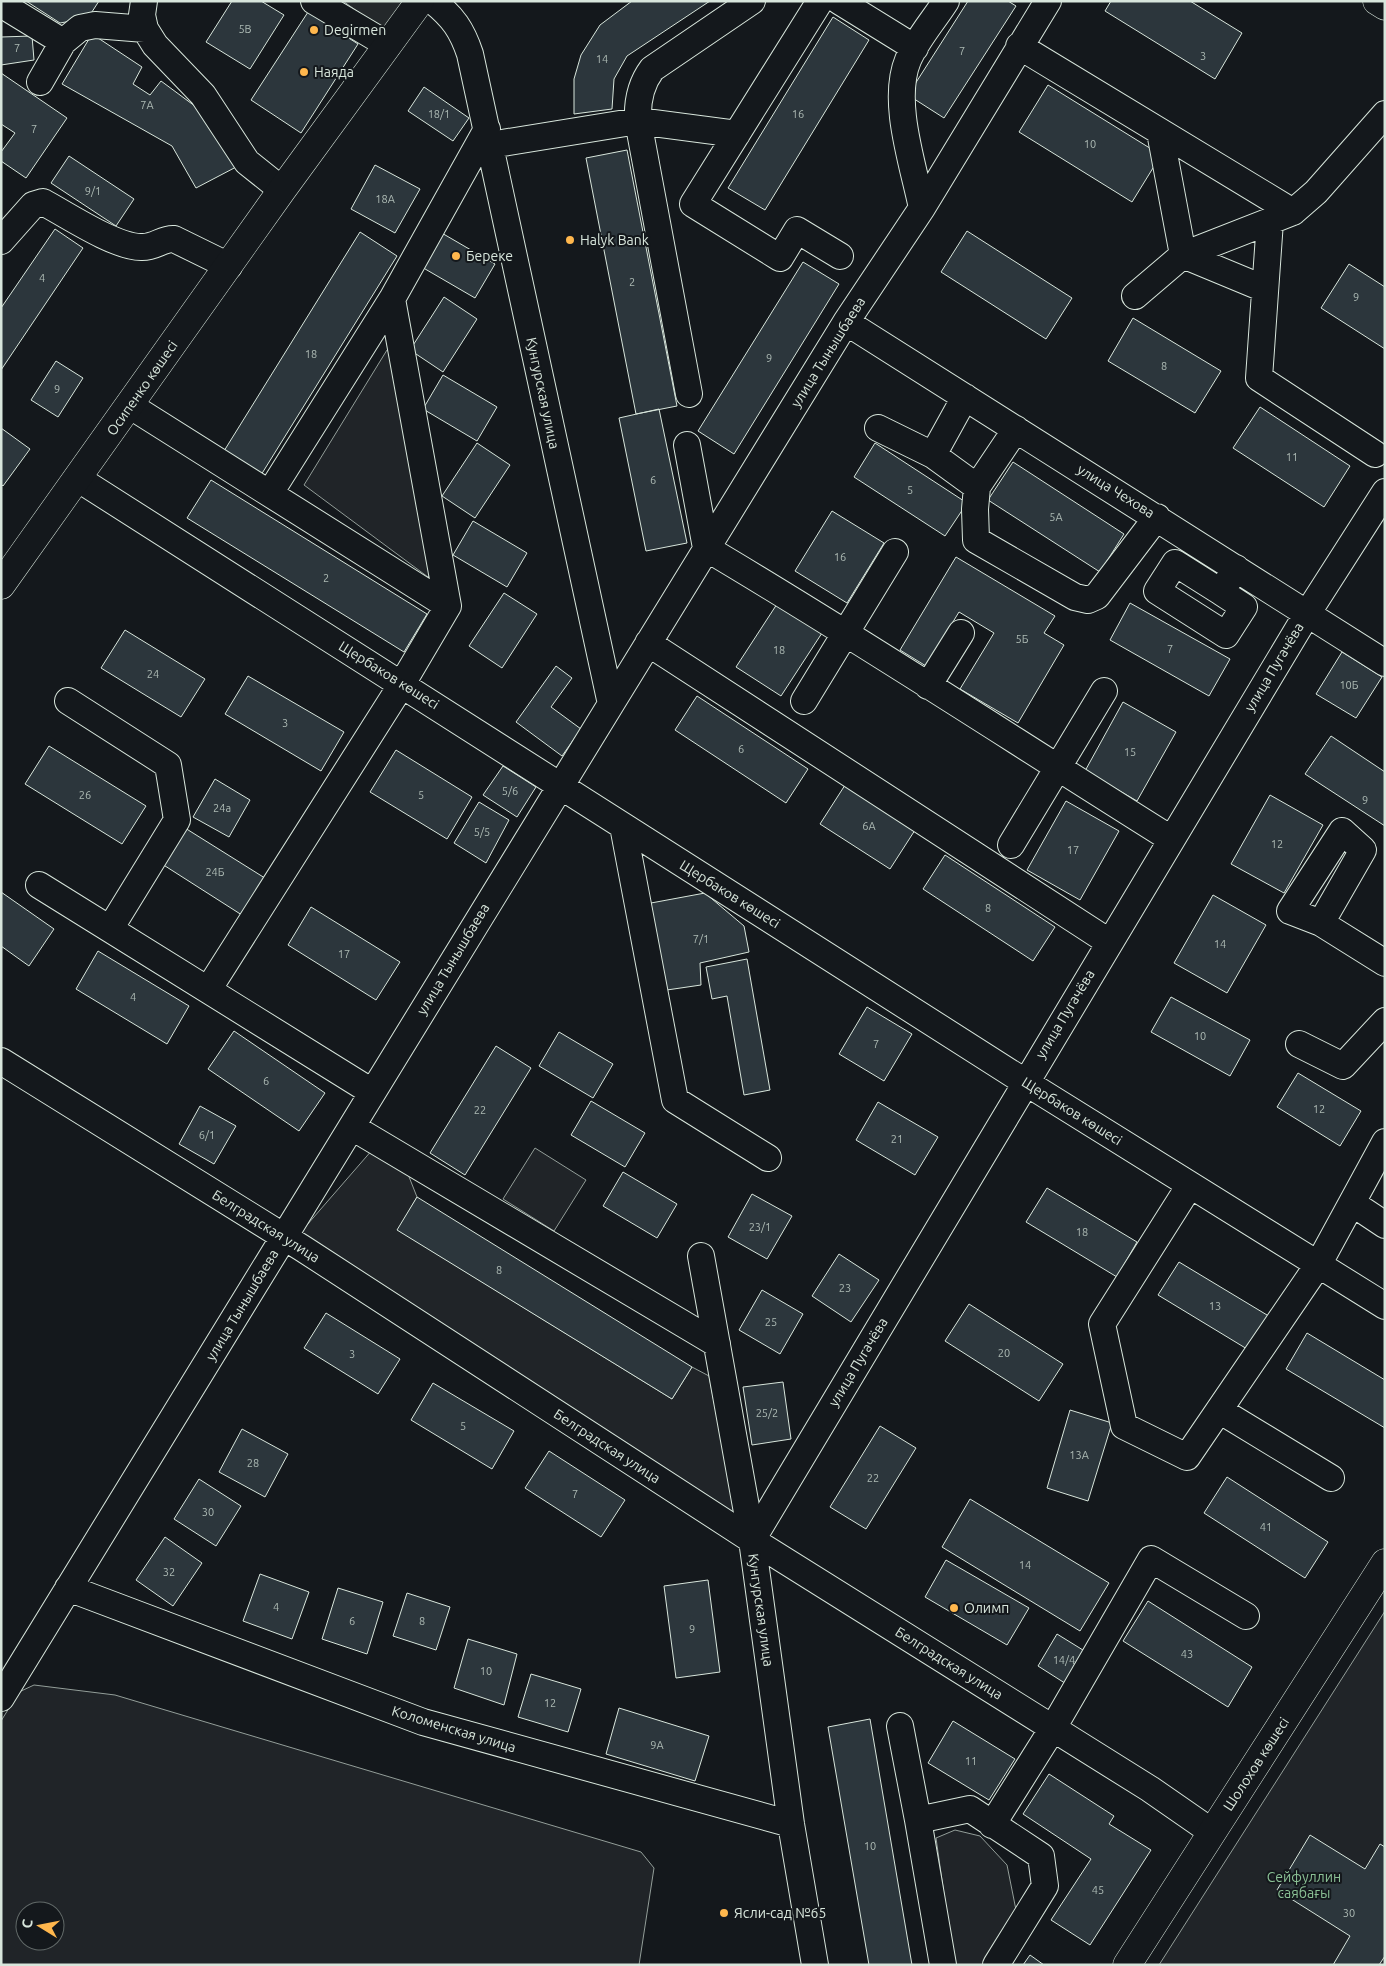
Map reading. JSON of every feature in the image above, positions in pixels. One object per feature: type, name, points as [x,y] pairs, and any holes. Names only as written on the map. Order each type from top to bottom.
[{"type":"main road","name":"Осипенко көшесі","points":[[1,585],[282,190],[420,1]]},
{"type":"main road","points":[[1377,1],[1385,6]]},
{"type":"main road","name":"Шолохов көшесі","points":[[1127,1965],[1385,1563]]},
{"type":"street","points":[[144,1],[142,15],[145,30],[154,45],[203,95],[247,162],[282,190]]},
{"type":"street","points":[[314,1],[388,45]]},
{"type":"street","name":"Кунгурская улица","points":[[433,1],[448,13],[463,32],[470,54],[610,704]]},
{"type":"street","points":[[689,394],[638,121],[640,92],[644,79],[652,69],[752,1]]},
{"type":"street","points":[[820,1],[693,204],[780,258],[798,230],[840,256]]},
{"type":"street","points":[[839,1],[915,48]]},
{"type":"street","points":[[922,208],[901,104],[900,86],[904,71],[915,48],[946,1]]},
{"type":"street","name":"улица Тынышбаева","points":[[610,704],[846,322],[922,208],[1048,1]]},
{"type":"street","points":[[9,9],[63,42]]},
{"type":"street","points":[[40,82],[63,42],[80,28],[96,25],[145,30]]},
{"type":"street","points":[[1019,46],[1160,132],[1281,216]]},
{"type":"street","points":[[1135,296],[1182,255],[1281,216],[1316,192],[1385,114]]},
{"type":"street","points":[[270,493],[392,299],[488,137],[638,121],[737,134]]},
{"type":"street","points":[[1160,132],[1182,255]]},
{"type":"street","points":[[1,241],[33,205],[43,202],[108,237],[138,247],[147,247],[169,238],[174,239],[229,266]]},
{"type":"street","points":[[1281,216],[1265,289],[1260,378],[1374,454]]},
{"type":"street","points":[[1182,255],[1265,289]]},
{"type":"street","points":[[208,990],[402,684],[448,606],[392,299]]},
{"type":"street","name":"улица Чехова","points":[[846,322],[1385,663]]},
{"type":"street","points":[[933,456],[965,397]]},
{"type":"street","points":[[129,405],[448,606]]},
{"type":"street","points":[[878,428],[933,456],[977,487]]},
{"type":"street","points":[[1016,429],[977,487],[975,509],[976,540],[1082,600],[1093,599],[1102,592],[1157,517]]},
{"type":"street","points":[[687,445],[706,548],[846,632],[1171,839]]},
{"type":"street","name":"Щербаков көшесі","points":[[78,478],[1025,1082],[1385,1306]]},
{"type":"street","name":"улица Пугачёва","points":[[752,1540],[1171,839],[1307,614],[1385,492]]},
{"type":"street","points":[[804,701],[894,552]]},
{"type":"street","points":[[1221,592],[1236,568]]},
{"type":"street","points":[[928,686],[961,633]]},
{"type":"street","points":[[648,643],[1109,942]]},
{"type":"street","points":[[1011,845],[1056,767],[1104,691]]},
{"type":"street","points":[[68,702],[168,765],[177,820],[110,929]]},
{"type":"street","points":[[560,784],[610,704]]},
{"type":"street","name":"улица Тынышбаева","points":[[1,1698],[352,1127],[560,784]]},
{"type":"street","points":[[623,826],[675,1100],[768,1158]]},
{"type":"street","points":[[39,885],[372,1092]]},
{"type":"street","points":[[1321,923],[1385,963]]},
{"type":"street","points":[[1299,1044],[1343,1066],[1383,1027]]},
{"type":"street","name":"Белградская улица","points":[[1,1061],[283,1237],[752,1540],[1150,1789],[1212,1832]]},
{"type":"street","points":[[352,1127],[717,1344]]},
{"type":"street","points":[[1190,1185],[1102,1324],[1124,1426],[1187,1457],[1318,1265],[1385,1142]]},
{"type":"street","points":[[1352,1203],[1385,1225]]},
{"type":"street","name":"Кунгурская улица","points":[[701,1256],[752,1540],[791,1824],[815,1965]]},
{"type":"street","points":[[1219,1410],[1331,1478]]},
{"type":"street","points":[[992,1825],[1053,1728],[1151,1559],[1246,1616]]},
{"type":"street","name":"Коломенская улица","points":[[68,1588],[423,1722],[791,1824]]},
{"type":"street","points":[[900,1726],[943,1965]]},
{"type":"street","points":[[918,1820],[970,1809],[1041,1856],[1045,1886],[996,1965]]},
{"type":"green space","points":[[387,350],[402,350],[440,564],[428,577],[304,485]]},
{"type":"green space","points":[[535,1148],[586,1180],[554,1231],[503,1199]]},
{"type":"green space","points":[[373,1149],[402,1159],[417,1197],[398,1230],[672,1399],[692,1367],[709,1376],[737,1521],[300,1233]]},
{"type":"green space","name":"Сейфуллин саябағы","points":[[1385,1611],[1385,1965],[1159,1965]]},
{"type":"green space","points":[[34,1685],[115,1695],[641,1852],[654,1868],[639,1965],[1,1965],[1,1721],[19,1692]]},
{"type":"green space","points":[[955,1830],[980,1836],[1007,1865],[1016,1910],[983,1965],[954,1965],[936,1838]]},
{"type":"shaded area","points":[[343,1],[404,1],[386,32]]},
{"type":"building","points":[[26,1],[99,1],[88,18],[60,23]]},
{"type":"building","points":[[232,1],[261,1],[284,15],[250,69],[206,42]]},
{"type":"building","points":[[632,1],[710,1],[627,56],[614,79],[612,109],[574,114],[574,79],[581,55],[600,25]]},
{"type":"building","points":[[968,1],[1008,1],[1016,6],[944,118],[908,95]]},
{"type":"building","points":[[1111,1],[1190,1],[1242,33],[1215,79],[1105,11]]},
{"type":"building","name":"Наяда","points":[[308,12],[358,44],[301,133],[251,100]]},
{"type":"building","points":[[833,17],[869,40],[765,210],[728,188]]},
{"type":"building","points":[[92,34],[142,67],[133,84],[150,95],[161,81],[207,115],[238,166],[196,188],[172,146],[62,84]]},
{"type":"building","points":[[32,36],[34,60],[1,65],[1,37]]},
{"type":"building","points":[[1,73],[67,118],[26,178],[1,161],[1,152],[15,133],[1,124]]},
{"type":"building","points":[[1048,85],[1161,155],[1132,202],[1019,132]]},
{"type":"building","points":[[424,87],[469,118],[453,141],[408,111]]},
{"type":"building","points":[[627,150],[677,406],[636,414],[586,158]]},
{"type":"building","points":[[69,156],[134,199],[116,226],[51,183]]},
{"type":"building","points":[[375,165],[420,189],[395,233],[351,209]]},
{"type":"building","points":[[55,229],[83,248],[1,370],[1,308]]},
{"type":"building","points":[[967,231],[1072,298],[1046,339],[941,272]]},
{"type":"building","points":[[360,232],[397,256],[261,475],[224,451]]},
{"type":"building","points":[[440,232],[495,264],[475,298],[420,266]]},
{"type":"building","points":[[803,262],[839,284],[734,454],[698,431]]},
{"type":"building","points":[[1349,264],[1385,287],[1385,349],[1321,308]]},
{"type":"building","points":[[444,297],[477,319],[443,372],[410,350]]},
{"type":"building","points":[[1133,318],[1221,371],[1195,413],[1108,361]]},
{"type":"building","points":[[56,361],[83,378],[58,417],[31,400]]},
{"type":"building","points":[[443,375],[497,407],[477,441],[423,409]]},
{"type":"building","points":[[1260,407],[1350,466],[1324,507],[1233,448]]},
{"type":"building","points":[[659,409],[687,543],[646,551],[619,418]]},
{"type":"building","points":[[1,428],[30,449],[3,486],[1,484]]},
{"type":"building","points":[[477,443],[510,465],[475,518],[442,496]]},
{"type":"building","points":[[875,443],[967,503],[945,536],[854,477]]},
{"type":"building","points":[[1013,462],[1124,534],[1100,572],[988,500]]},
{"type":"building","points":[[211,480],[427,614],[404,652],[187,518]]},
{"type":"building","points":[[832,511],[884,543],[847,603],[795,571]]},
{"type":"building","points":[[473,521],[527,553],[507,587],[453,555]]},
{"type":"building","points":[[956,557],[1055,616],[1044,633],[1064,645],[1018,723],[960,689],[994,633],[959,612],[926,666],[900,650]]},
{"type":"building","points":[[504,593],[537,614],[502,668],[469,646]]},
{"type":"building","points":[[1130,603],[1230,659],[1209,696],[1110,640]]},
{"type":"building","points":[[777,604],[822,633],[781,696],[736,667]]},
{"type":"building","points":[[125,630],[205,679],[181,717],[101,668]]},
{"type":"building","points":[[1342,652],[1382,677],[1356,718],[1316,694]]},
{"type":"building","points":[[556,666],[572,678],[551,707],[581,729],[562,756],[516,722]]},
{"type":"building","points":[[248,676],[344,732],[321,771],[225,714]]},
{"type":"building","points":[[697,696],[808,769],[786,803],[675,730]]},
{"type":"building","points":[[1123,702],[1176,732],[1137,801],[1085,771]]},
{"type":"building","points":[[1331,736],[1385,772],[1385,826],[1305,774]]},
{"type":"building","points":[[49,746],[146,806],[122,844],[25,784]]},
{"type":"building","points":[[396,750],[472,797],[447,839],[370,792]]},
{"type":"building","points":[[503,766],[536,787],[517,817],[483,795]]},
{"type":"building","points":[[215,779],[250,800],[229,837],[193,817]]},
{"type":"building","points":[[847,782],[917,827],[890,869],[820,824]]},
{"type":"building","points":[[1270,795],[1323,825],[1284,893],[1231,864]]},
{"type":"building","points":[[1066,801],[1119,831],[1080,900],[1027,870]]},
{"type":"building","points":[[479,802],[509,820],[486,863],[454,843]]},
{"type":"building","points":[[185,828],[268,880],[245,917],[162,864]]},
{"type":"building","points":[[945,855],[1055,927],[1033,961],[923,889]]},
{"type":"building","points":[[1,892],[54,929],[29,966],[1,946]]},
{"type":"building","points":[[705,893],[744,926],[749,952],[700,963],[701,985],[660,991],[651,903]]},
{"type":"building","points":[[1213,895],[1266,925],[1227,993],[1174,963]]},
{"type":"building","points":[[311,907],[400,962],[376,1000],[288,945]]},
{"type":"building","points":[[98,951],[189,1006],[167,1044],[76,989]]},
{"type":"building","points":[[747,959],[770,1090],[744,1095],[727,996],[712,999],[706,967]]},
{"type":"building","points":[[1171,997],[1250,1040],[1230,1076],[1151,1032]]},
{"type":"building","points":[[867,1007],[912,1034],[884,1081],[839,1054]]},
{"type":"building","points":[[234,1031],[325,1093],[299,1131],[208,1069]]},
{"type":"building","points":[[559,1032],[613,1064],[593,1098],[539,1066]]},
{"type":"building","points":[[496,1046],[531,1068],[465,1175],[430,1153]]},
{"type":"building","points":[[1298,1073],[1361,1111],[1340,1146],[1277,1107]]},
{"type":"building","points":[[591,1101],[645,1133],[625,1167],[571,1135]]},
{"type":"building","points":[[878,1102],[938,1137],[915,1175],[856,1140]]},
{"type":"building","points":[[200,1106],[236,1126],[214,1164],[179,1144]]},
{"type":"building","points":[[623,1172],[677,1204],[657,1238],[603,1206]]},
{"type":"building","points":[[1047,1188],[1137,1242],[1117,1277],[1026,1222]]},
{"type":"building","points":[[752,1194],[792,1216],[767,1259],[728,1237]]},
{"type":"building","points":[[417,1197],[692,1367],[672,1399],[397,1230]]},
{"type":"building","points":[[839,1254],[879,1280],[851,1322],[812,1296]]},
{"type":"building","points":[[1179,1262],[1272,1318],[1252,1352],[1158,1295]]},
{"type":"building","points":[[762,1290],[803,1314],[780,1354],[739,1330]]},
{"type":"building","points":[[969,1304],[1063,1364],[1039,1401],[945,1341]]},
{"type":"building","points":[[326,1313],[400,1359],[378,1394],[304,1348]]},
{"type":"building","points":[[1307,1333],[1385,1380],[1385,1428],[1286,1369]]},
{"type":"building","points":[[783,1382],[791,1439],[752,1445],[743,1387]]},
{"type":"building","points":[[433,1383],[514,1431],[492,1469],[411,1420]]},
{"type":"building","points":[[1070,1410],[1112,1423],[1088,1501],[1047,1488]]},
{"type":"building","points":[[880,1426],[916,1448],[866,1529],[830,1507]]},
{"type":"building","points":[[242,1429],[288,1454],[265,1497],[219,1472]]},
{"type":"building","points":[[549,1451],[625,1500],[601,1537],[525,1488]]},
{"type":"building","points":[[1227,1477],[1328,1542],[1305,1578],[1204,1513]]},
{"type":"building","points":[[199,1479],[241,1506],[216,1546],[174,1519]]},
{"type":"building","points":[[970,1499],[1109,1583],[1080,1631],[942,1547]]},
{"type":"building","points":[[165,1537],[202,1563],[173,1606],[136,1580]]},
{"type":"building","points":[[946,1560],[1029,1608],[1007,1645],[925,1597]]},
{"type":"building","points":[[260,1574],[309,1592],[292,1639],[243,1621]]},
{"type":"building","points":[[708,1580],[720,1672],[676,1678],[664,1586]]},
{"type":"building","points":[[338,1588],[383,1602],[367,1654],[322,1639]]},
{"type":"building","points":[[407,1593],[450,1607],[436,1650],[393,1636]]},
{"type":"building","points":[[1148,1601],[1252,1667],[1228,1707],[1123,1641]]},
{"type":"building","points":[[1057,1634],[1091,1655],[1071,1687],[1038,1666]]},
{"type":"building","points":[[468,1639],[517,1654],[504,1705],[454,1688]]},
{"type":"building","points":[[531,1674],[581,1689],[568,1732],[518,1717]]},
{"type":"building","points":[[619,1708],[709,1736],[695,1781],[606,1754]]},
{"type":"building","points":[[870,1719],[912,1965],[869,1965],[828,1727]]},
{"type":"building","points":[[953,1721],[1015,1759],[989,1800],[928,1763]]},
{"type":"building","points":[[1049,1774],[1114,1816],[1109,1824],[1151,1850],[1090,1945],[1051,1920],[1091,1859],[1023,1814]]},
{"type":"building","points":[[1310,1835],[1365,1869],[1380,1844],[1385,1847],[1385,1956],[1379,1965],[1333,1965],[1350,1936],[1277,1890]]},
{"type":"building","points":[[1030,1955],[1044,1965],[1023,1965]]},
{"type":"place","name":"Degirmen","points":[[314,30]]},
{"type":"place","name":"Наяда","points":[[304,72]]},
{"type":"place","name":"Halyk Bank","points":[[570,240]]},
{"type":"place","name":"Береке","points":[[456,256]]},
{"type":"place","name":"Олимп","points":[[954,1608]]},
{"type":"place","name":"Ясли-сад №65","points":[[724,1913]]}]
